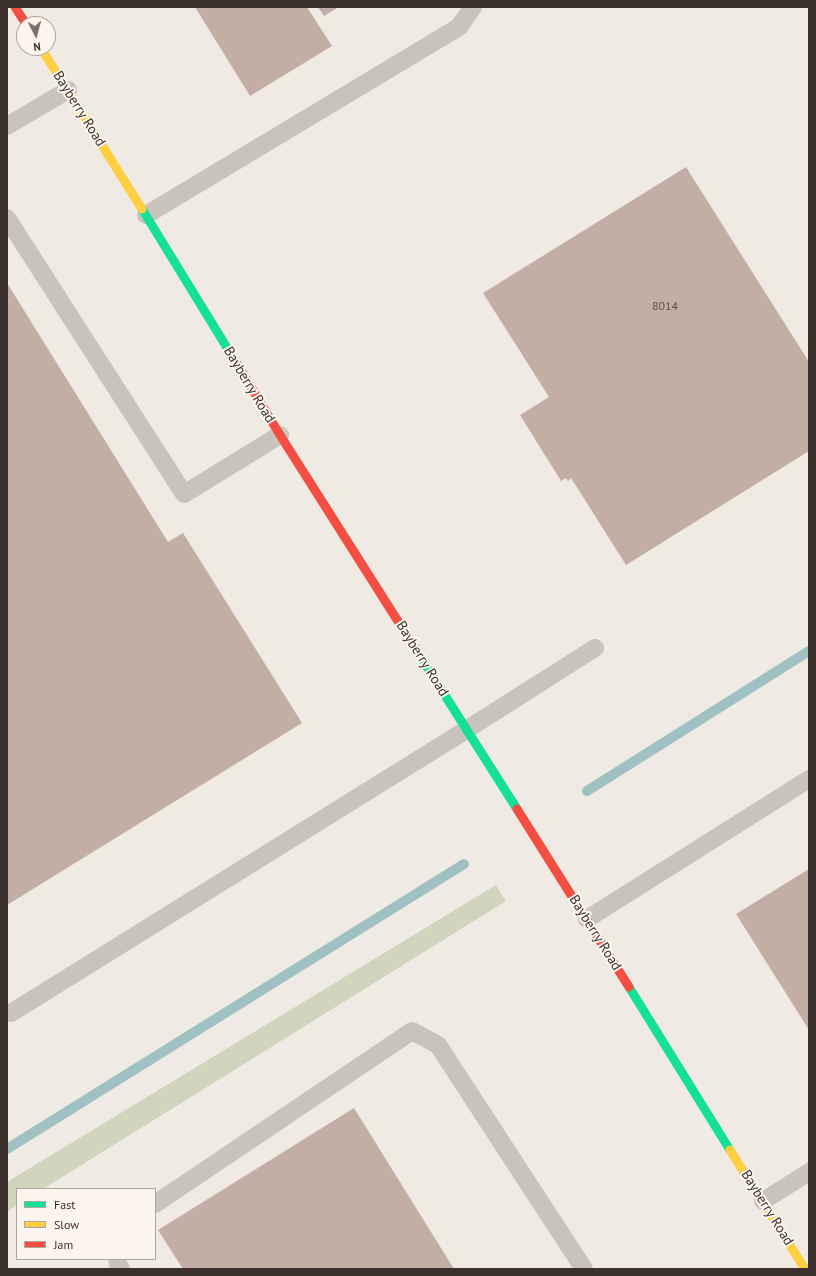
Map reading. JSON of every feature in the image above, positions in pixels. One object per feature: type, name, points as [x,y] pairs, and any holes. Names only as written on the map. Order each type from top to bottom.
[{"type":"street","points":[[15,7],[21,16]]},
{"type":"street","name":"Bayberry Road","points":[[46,56],[146,215],[280,435],[587,920],[805,1269]]},
{"type":"lane","points":[[146,215],[459,27],[473,7]]},
{"type":"lane","points":[[7,126],[68,90]]},
{"type":"lane","points":[[7,218],[184,494],[280,435]]},
{"type":"lane","points":[[11,1013],[595,648]]},
{"type":"lane","points":[[587,920],[809,779]]},
{"type":"lane","points":[[156,1203],[412,1031],[438,1045],[584,1269]]},
{"type":"lane","points":[[763,1201],[809,1172]]},
{"type":"green space","points":[[496,885],[506,901],[45,1188],[16,1188],[16,1206],[7,1212],[7,1182]]},
{"type":"building","points":[[195,7],[307,7],[332,46],[250,96]]},
{"type":"building","points":[[318,7],[339,7],[324,16]]},
{"type":"building","points":[[686,167],[809,362],[809,451],[626,565],[571,478],[568,481],[566,478],[561,481],[520,415],[549,397],[483,293]]},
{"type":"building","points":[[7,283],[168,542],[183,533],[302,723],[7,905]]},
{"type":"building","points":[[809,869],[809,1030],[736,914]]},
{"type":"building","points":[[354,1108],[454,1269],[183,1269],[158,1230]]},
{"type":"waterway","points":[[587,791],[809,651]]},
{"type":"waterway","points":[[7,1149],[464,864]]},
{"type":"traffic: fast","points":[[142,209],[237,364]]},
{"type":"traffic: fast","points":[[420,656],[517,809]]},
{"type":"traffic: fast","points":[[629,987],[730,1150]]},
{"type":"traffic: slow","points":[[46,56],[142,209]]},
{"type":"traffic: slow","points":[[730,1150],[805,1269]]},
{"type":"traffic: jam","points":[[15,7],[21,16]]},
{"type":"traffic: jam","points":[[237,364],[280,435],[420,656]]},
{"type":"traffic: jam","points":[[517,809],[629,987]]}]
